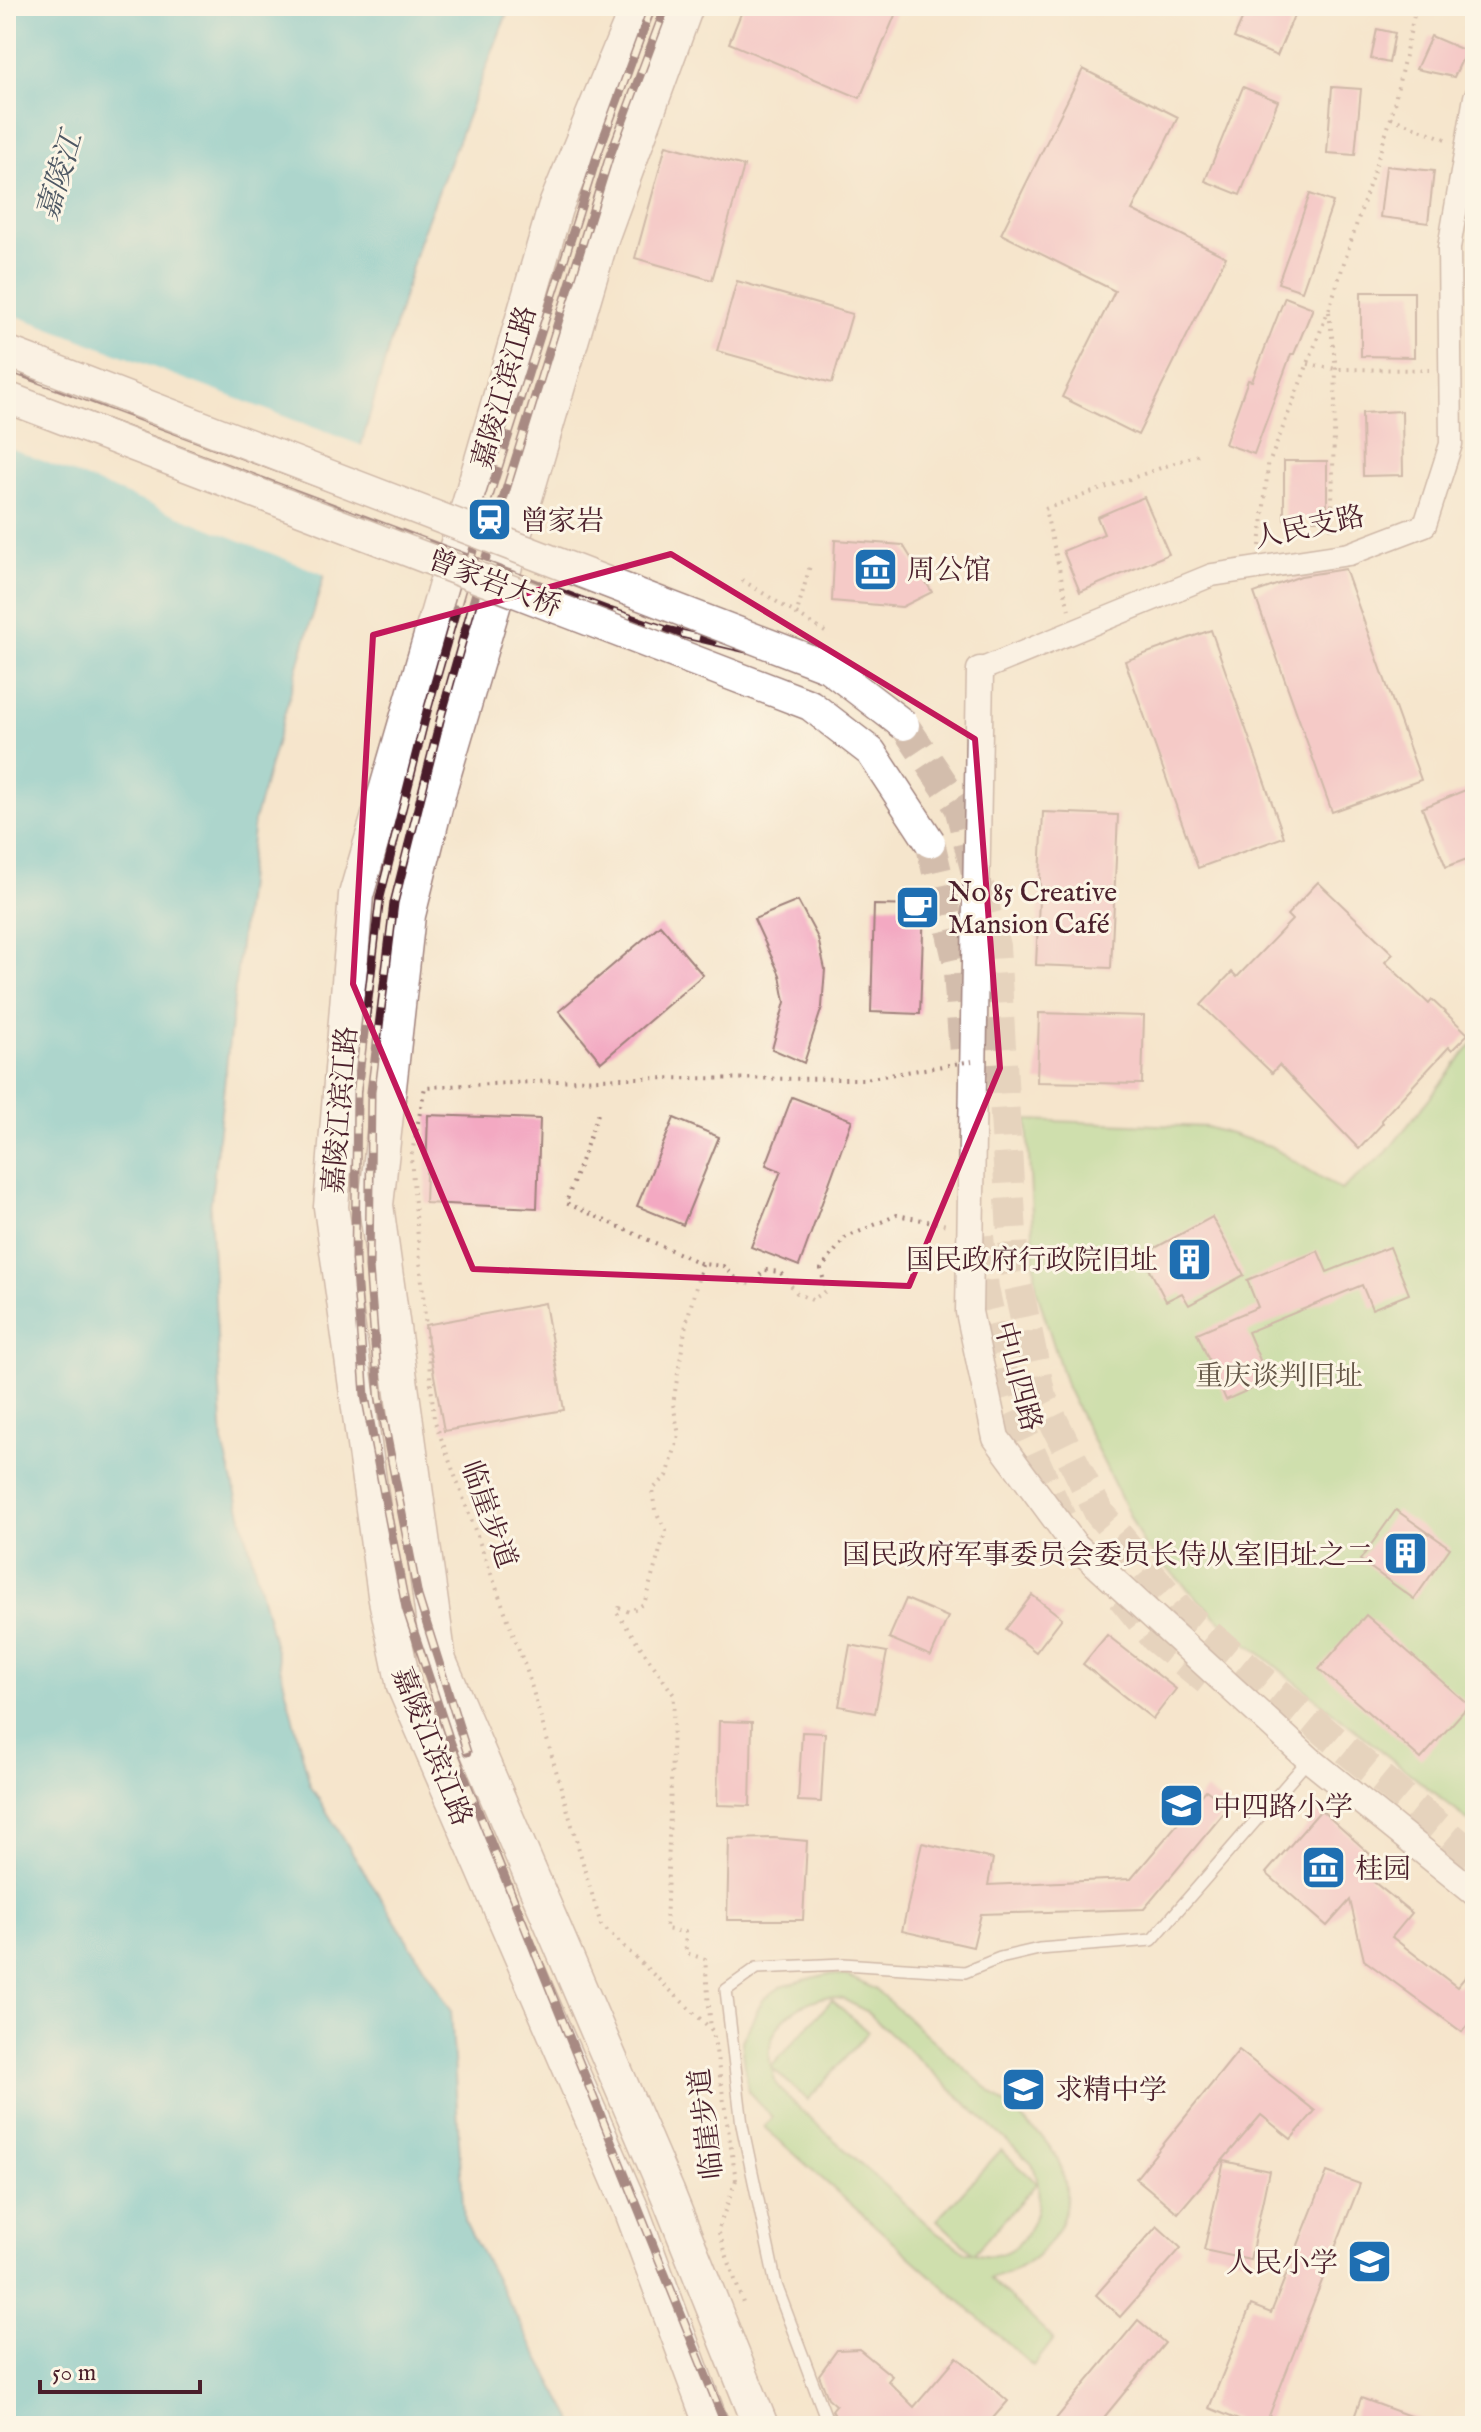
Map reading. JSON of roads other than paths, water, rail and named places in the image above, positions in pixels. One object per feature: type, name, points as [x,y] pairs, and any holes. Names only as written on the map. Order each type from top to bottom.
[{"type":"main road","name":"嘉陵江滨江路","points":[[638,6],[555,208],[356,895],[331,1207],[385,1595],[404,1686],[630,2206],[712,2426]]},
{"type":"main road","name":"嘉陵江滨江路","points":[[686,6],[602,236],[438,798],[408,915],[376,1205],[439,1661],[667,2192],[761,2426]]},
{"type":"main road","name":"曾家岩大桥","points":[[6,351],[828,667],[904,725]]},
{"type":"main road","name":"曾家岩大桥","points":[[6,397],[810,705],[871,752],[930,842]]},
{"type":"street","name":"人民支路","points":[[980,670],[1212,575],[1349,554],[1425,525],[1451,444],[1449,248],[1475,97]]},
{"type":"street","name":"中山四路","points":[[980,670],[969,1312],[996,1438],[1074,1544],[1309,1759],[1475,1893]]},
{"type":"lane","points":[[829,2426],[776,2285],[742,2125],[726,1990],[757,1968],[843,1964],[965,1972],[1000,1958],[1039,1949],[1152,1940],[1309,1759]]},
{"type":"water","name":"嘉陵江","points":[[6,6],[510,6],[419,242],[254,821],[210,1209],[223,1443],[310,1785],[451,2010],[464,2221],[576,2426],[6,2426]]},
{"type":"tunnel","points":[[904,725],[959,807],[995,946],[1014,1267],[1041,1396],[1099,1513],[1183,1613],[1475,1857]]},
{"type":"tunnel","points":[[930,842],[957,959],[964,1053]]},
{"type":"tunnel","points":[[979,1236],[984,1289],[1011,1408],[1061,1518]]},
{"type":"tunnel","points":[[1122,1597],[1156,1639],[1216,1688]]},
{"type":"railway","points":[[652,6],[598,153],[482,519],[427,711],[380,897],[357,1092],[355,1259],[365,1396],[406,1608],[451,1744],[726,2426]]},
{"type":"railway","points":[[467,1752],[418,1596],[379,1396],[369,1267],[371,1092],[394,903],[442,713],[496,522],[609,158],[666,6]]},
{"type":"railway","points":[[6,367],[614,594],[758,635]]},
{"type":"railway","points":[[6,385],[609,611],[666,630],[747,649]]},
{"type":"place","name":"曾家岩","points":[[489,520]]},
{"type":"place","name":"周公馆","points":[[876,569]]},
{"type":"place","name":"No 85 Creative Mansion Café","points":[[917,907]]},
{"type":"place","name":"国民政府行政院旧址","points":[[1189,1259]]},
{"type":"place","name":"国民政府军事委员会委员长侍从室旧址之二","points":[[1405,1554]]},
{"type":"place","name":"中四路小学","points":[[1182,1806]]},
{"type":"place","name":"桂园","points":[[1324,1868]]},
{"type":"place","name":"求精中学","points":[[1024,2089]]},
{"type":"place","name":"人民小学","points":[[1369,2262]]},
{"type":"park label","name":"重庆谈判旧址","points":[[1279,1375]]}]
